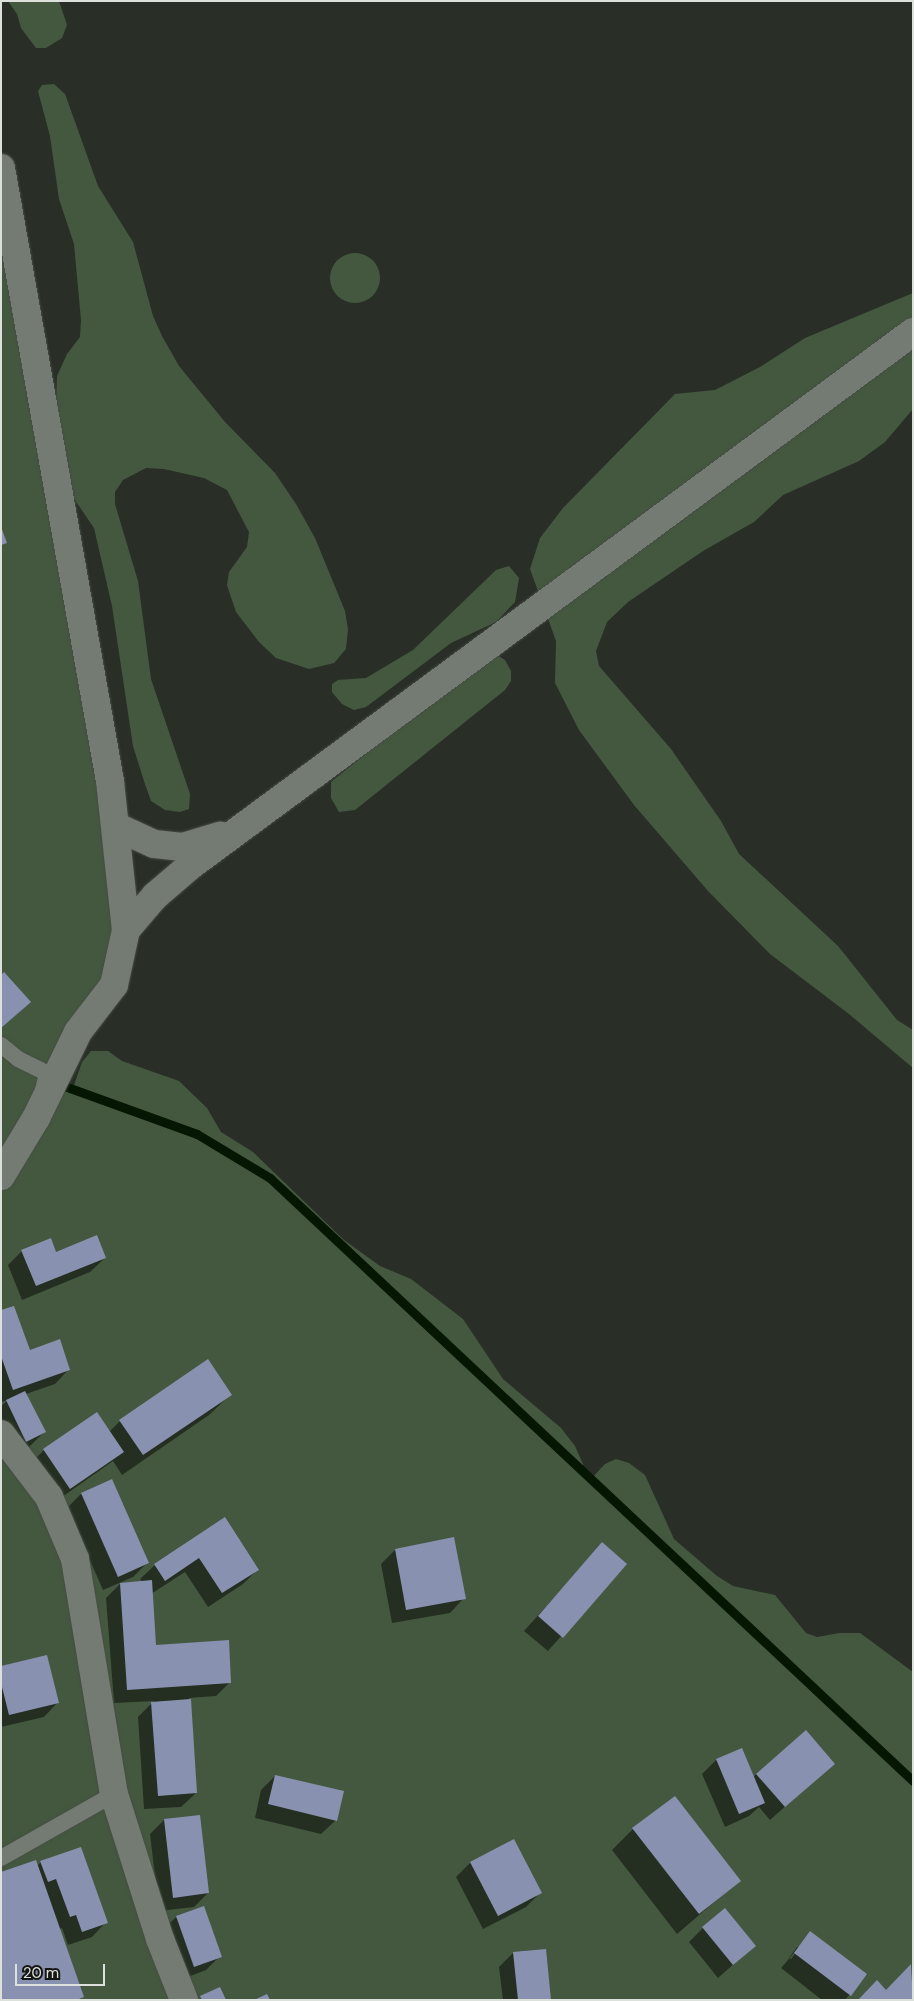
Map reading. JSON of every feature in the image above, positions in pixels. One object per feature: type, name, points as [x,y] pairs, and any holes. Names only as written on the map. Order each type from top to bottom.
[{"type":"main road","points":[[1,168],[115,826],[126,930],[114,985],[78,1032],[36,1118],[1,1176]]},
{"type":"main road","points":[[126,930],[176,878],[913,332]]},
{"type":"main road","points":[[115,826],[154,844],[183,847],[240,830]]},
{"type":"main road","points":[[1,1434],[49,1496],[76,1559],[114,1794],[160,1939],[184,2000]]},
{"type":"lane","points":[[1,1045],[18,1060],[47,1073],[36,1118]]},
{"type":"lane","points":[[1,1858],[114,1794]]},
{"type":"green space","points":[[8,1],[59,1],[67,25],[62,38],[46,48],[36,48],[21,28],[17,14]]},
{"type":"green space","points":[[54,84],[65,94],[98,186],[133,242],[153,316],[162,336],[179,366],[225,422],[275,473],[296,504],[315,538],[345,611],[348,629],[346,649],[334,663],[309,669],[276,658],[259,642],[236,612],[227,585],[229,572],[247,547],[249,532],[227,490],[204,478],[164,469],[146,468],[123,480],[115,492],[115,504],[138,581],[151,679],[190,794],[189,809],[180,812],[165,810],[151,801],[145,784],[133,746],[112,606],[94,528],[66,487],[56,407],[57,376],[67,354],[80,337],[81,320],[74,244],[59,199],[50,136],[38,91],[42,85]]},
{"type":"green space","points":[[1,197],[126,930],[54,1082],[73,1088],[82,1062],[91,1051],[108,1051],[122,1061],[179,1081],[207,1108],[221,1132],[253,1152],[344,1240],[380,1266],[411,1279],[463,1319],[503,1379],[561,1428],[575,1446],[583,1464],[581,1473],[589,1481],[605,1464],[616,1459],[629,1463],[645,1475],[674,1539],[717,1576],[733,1586],[775,1595],[806,1633],[817,1637],[840,1633],[860,1633],[913,1672],[913,2000],[1,2000]]},
{"type":"green space","points":[[350,253],[360,253],[373,260],[380,273],[380,283],[373,296],[360,303],[350,303],[341,299],[334,292],[330,283],[330,273],[334,264],[341,257]]},
{"type":"green space","points":[[913,293],[913,409],[885,442],[859,461],[783,495],[754,522],[703,551],[628,602],[607,622],[596,651],[599,666],[671,749],[721,821],[739,854],[838,946],[897,1020],[913,1030],[913,1068],[849,1014],[770,954],[708,891],[634,805],[579,730],[555,683],[556,641],[530,569],[540,538],[563,508],[675,394],[715,390],[760,367],[805,338]]},
{"type":"green space","points":[[509,566],[519,578],[515,602],[496,622],[451,643],[366,707],[354,710],[342,704],[332,692],[332,684],[338,680],[366,678],[413,650],[496,570]]},
{"type":"green space","points":[[495,654],[505,660],[511,671],[511,681],[505,690],[355,810],[339,812],[331,798],[331,782],[485,657]]},
{"type":"building","points":[[1,527],[7,543],[1,545]]},
{"type":"building","points":[[4,972],[31,1002],[1,1028],[1,975]]},
{"type":"building","points":[[97,1235],[106,1258],[36,1286],[21,1250],[51,1238],[56,1252]]},
{"type":"building","points":[[14,1306],[30,1350],[60,1339],[70,1370],[13,1390],[1,1356],[1,1310]]},
{"type":"building","points":[[208,1359],[232,1395],[143,1455],[119,1420]]},
{"type":"building","points":[[25,1391],[46,1432],[26,1442],[6,1400]]},
{"type":"building","points":[[97,1412],[124,1452],[70,1489],[43,1449]]},
{"type":"building","points":[[112,1479],[149,1563],[118,1577],[81,1493]]},
{"type":"building","points":[[225,1517],[259,1570],[222,1593],[199,1558],[165,1581],[154,1564]]},
{"type":"building","points":[[454,1537],[466,1599],[406,1610],[395,1549]]},
{"type":"building","points":[[602,1542],[627,1564],[563,1638],[538,1616]]},
{"type":"building","points":[[152,1580],[156,1645],[229,1640],[231,1683],[127,1690],[120,1583]]},
{"type":"building","points":[[47,1655],[59,1703],[9,1715],[1,1683],[1,1666]]},
{"type":"building","points":[[191,1699],[197,1793],[158,1796],[151,1702]]},
{"type":"building","points":[[806,1730],[835,1764],[785,1807],[756,1774]]},
{"type":"building","points":[[742,1748],[765,1803],[739,1814],[716,1759]]},
{"type":"building","points":[[275,1775],[344,1791],[337,1821],[268,1804]]},
{"type":"building","points":[[675,1796],[741,1881],[699,1914],[632,1828]]},
{"type":"building","points":[[200,1815],[209,1893],[173,1898],[164,1819]]},
{"type":"building","points":[[514,1839],[542,1893],[498,1916],[470,1862]]},
{"type":"building","points":[[81,1847],[108,1923],[82,1932],[76,1915],[70,1917],[56,1879],[48,1882],[40,1861]]},
{"type":"building","points":[[36,1860],[84,1997],[77,2000],[1,2000],[1,1872]]},
{"type":"building","points":[[204,1906],[222,1957],[194,1967],[176,1916]]},
{"type":"building","points":[[725,1908],[756,1946],[733,1965],[702,1927]]},
{"type":"building","points":[[810,1931],[867,1974],[851,1996],[794,1953]]},
{"type":"building","points":[[546,1949],[551,2000],[518,2000],[513,1952]]},
{"type":"building","points":[[911,1964],[913,2000],[858,2000],[877,1980],[886,1990]]},
{"type":"building","points":[[220,1987],[226,2000],[202,2000],[200,1996]]},
{"type":"building","points":[[267,1994],[270,2000],[254,2000]]},
{"type":"waterway","points":[[56,1083],[197,1134],[270,1178],[913,1781]]}]
